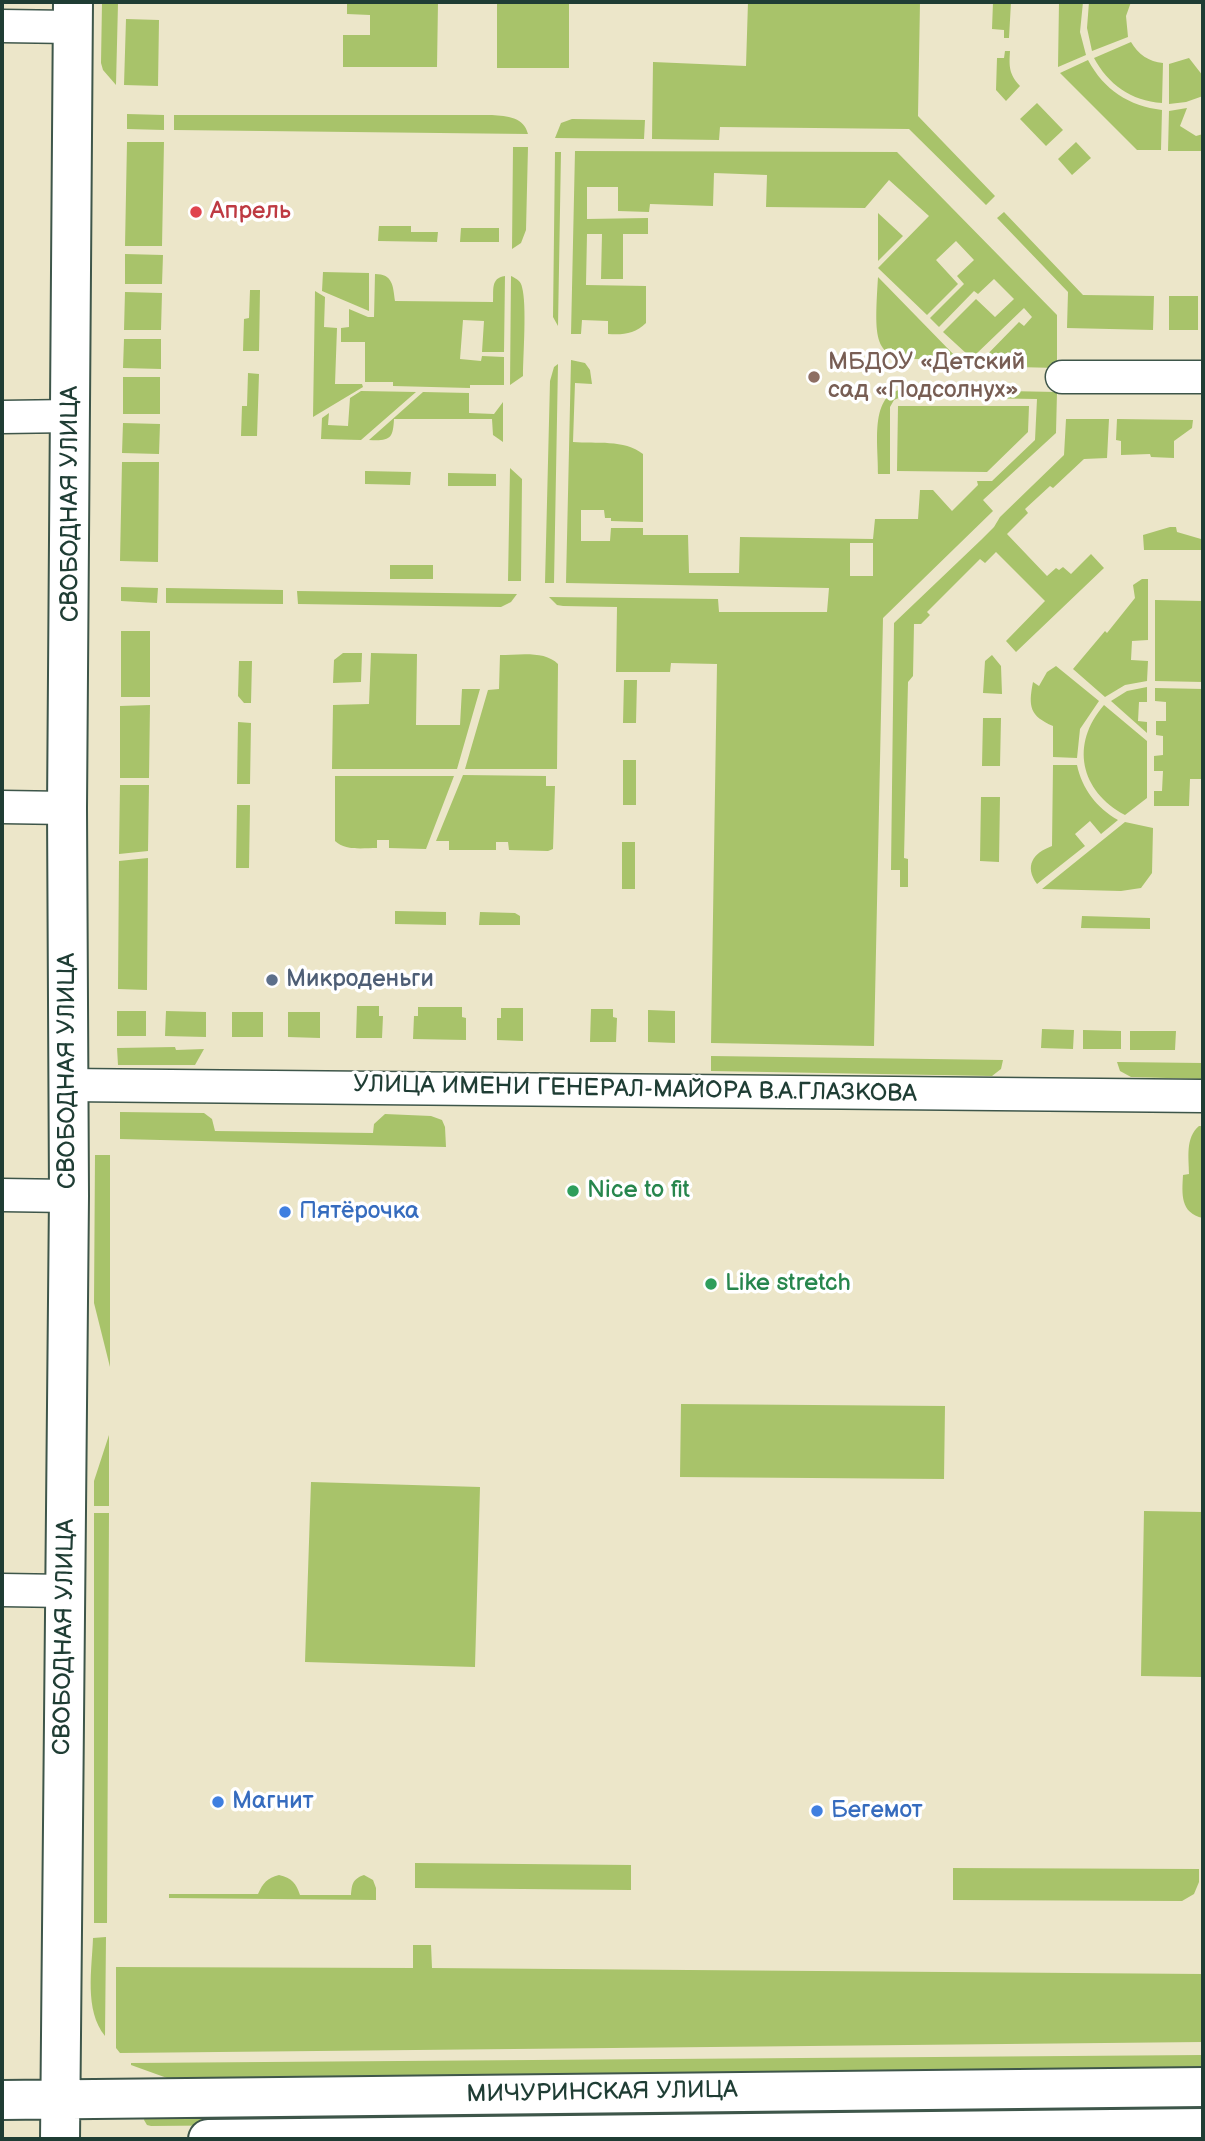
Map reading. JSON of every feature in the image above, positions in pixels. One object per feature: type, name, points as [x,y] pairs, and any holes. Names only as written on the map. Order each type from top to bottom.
[{"type":"main road","name":"СВОБОДНАЯ УЛИЦА","points":[[60,2139],[69,1196],[67,1085],[72,14]]},
{"type":"main road","name":"МИЧУРИНСКАЯ УЛИЦА","points":[[2,2100],[1203,2087]]},
{"type":"main road","name":"МИЧУРИНСКАЯ УЛИЦА","points":[[208,2139],[1203,2128]]},
{"type":"street","points":[[2,26],[72,14]]},
{"type":"street","points":[[1062,377],[1203,377]]},
{"type":"street","points":[[2,417],[72,416]]},
{"type":"street","points":[[2,807],[68,808]]},
{"type":"street","name":"УЛИЦА ИМЕНИ ГЕНЕРАЛ-МАЙОРА В.А.ГЛАЗКОВА","points":[[67,1085],[1203,1096]]},
{"type":"street","points":[[2,1195],[69,1196]]},
{"type":"street","points":[[2,1590],[66,1591]]},
{"type":"green space","points":[[347,2],[438,2],[437,67],[343,67],[343,35],[370,35],[370,15],[347,14]]},
{"type":"green space","points":[[497,2],[569,2],[569,68],[497,68]]},
{"type":"green space","points":[[748,2],[920,2],[918,116],[995,196],[986,205],[909,129],[720,127],[719,140],[652,139],[653,62],[746,66]]},
{"type":"green space","points":[[993,2],[1011,2],[1009,38],[1004,38],[1004,30],[992,29]]},
{"type":"green space","points":[[1059,2],[1083,2],[1080,32],[1086,55],[1058,67]]},
{"type":"green space","points":[[1089,2],[1131,2],[1126,16],[1128,37],[1092,51],[1087,28]]},
{"type":"green space","points":[[102,3],[118,3],[116,85],[103,70],[101,63]]},
{"type":"green space","points":[[126,19],[159,20],[158,86],[124,85]]},
{"type":"green space","points":[[1131,42],[1144,57],[1163,63],[1162,103],[1140,99],[1122,90],[1106,76],[1094,58]]},
{"type":"green space","points":[[1005,51],[1010,51],[1010,70],[1020,86],[1006,101],[996,90],[997,58],[1004,58]]},
{"type":"green space","points":[[1189,58],[1203,76],[1203,96],[1169,104],[1169,64]]},
{"type":"green space","points":[[1088,60],[1094,71],[1119,95],[1139,105],[1162,110],[1161,150],[1137,150],[1060,73]]},
{"type":"green space","points":[[1037,103],[1063,130],[1046,146],[1020,119]]},
{"type":"green space","points":[[1187,108],[1180,126],[1196,136],[1203,134],[1203,151],[1168,151],[1169,111]]},
{"type":"green space","points":[[127,114],[164,115],[164,130],[127,129]]},
{"type":"green space","points":[[174,115],[492,115],[519,121],[528,134],[174,130]]},
{"type":"green space","points":[[572,119],[645,120],[644,139],[555,138],[561,123]]},
{"type":"green space","points":[[127,142],[164,142],[162,246],[125,246]]},
{"type":"green space","points":[[1076,142],[1091,158],[1072,175],[1058,159]]},
{"type":"green space","points":[[513,147],[528,147],[526,230],[521,243],[512,249]]},
{"type":"green space","points":[[575,151],[897,152],[1057,315],[1057,368],[976,366],[1019,322],[1024,326],[1032,317],[1024,308],[974,356],[968,355],[943,332],[976,299],[995,317],[1014,299],[994,279],[978,294],[974,291],[939,327],[930,318],[964,284],[957,276],[974,260],[956,241],[936,260],[958,284],[927,315],[878,268],[929,216],[889,180],[865,208],[766,207],[767,175],[714,173],[713,206],[650,204],[649,212],[618,211],[618,187],[587,187],[587,219],[648,218],[648,234],[623,234],[623,279],[601,279],[602,234],[587,234],[586,285],[646,286],[646,323],[633,332],[608,334],[608,321],[582,320],[581,334],[571,334]]},
{"type":"green space","points":[[555,152],[561,152],[558,326],[553,317]]},
{"type":"green space","points":[[1004,212],[1083,295],[1154,296],[1153,330],[1067,328],[1068,292],[997,218]]},
{"type":"green space","points":[[878,213],[903,236],[878,261]]},
{"type":"green space","points":[[379,226],[411,226],[411,232],[438,232],[437,242],[378,241]]},
{"type":"green space","points":[[461,228],[499,228],[499,242],[460,242]]},
{"type":"green space","points":[[125,254],[163,255],[162,284],[125,284]]},
{"type":"green space","points":[[323,272],[369,273],[369,311],[322,291]]},
{"type":"green space","points":[[375,274],[389,279],[395,301],[493,302],[495,282],[505,276],[504,352],[482,352],[484,321],[463,320],[460,359],[481,361],[482,356],[504,357],[504,385],[470,385],[470,388],[393,386],[393,382],[365,382],[365,342],[341,342],[341,328],[349,327],[349,309],[374,317]]},
{"type":"green space","points":[[511,276],[521,285],[525,318],[523,376],[510,385]]},
{"type":"green space","points":[[878,277],[957,358],[909,359],[894,356],[884,350],[879,340],[877,325]]},
{"type":"green space","points":[[250,290],[260,290],[259,351],[243,351],[244,319],[249,318]]},
{"type":"green space","points":[[315,291],[325,297],[324,327],[337,328],[335,384],[362,384],[363,387],[313,417]]},
{"type":"green space","points":[[125,292],[162,293],[161,330],[124,330]]},
{"type":"green space","points":[[1169,296],[1198,296],[1198,330],[1169,330]]},
{"type":"green space","points":[[124,339],[161,339],[161,369],[123,368]]},
{"type":"green space","points":[[571,360],[585,363],[590,370],[592,384],[575,383],[573,442],[619,444],[643,454],[643,522],[611,521],[611,518],[605,518],[604,510],[581,510],[581,541],[610,541],[611,528],[643,528],[643,535],[688,535],[689,573],[739,573],[740,537],[873,539],[875,519],[918,519],[920,490],[933,490],[952,511],[978,485],[977,481],[992,481],[1035,440],[1037,399],[901,397],[894,400],[890,407],[890,474],[878,474],[877,437],[880,411],[885,400],[893,393],[904,389],[1057,392],[1056,433],[983,500],[993,511],[883,618],[874,1046],[711,1043],[717,664],[671,663],[670,672],[616,672],[617,607],[563,606],[557,605],[549,597],[718,599],[719,612],[827,612],[829,588],[566,583]],"holes":[[[850,543],[873,543],[873,576],[850,576]]]},
{"type":"green space","points":[[558,364],[554,583],[545,583],[550,381],[554,367]]},
{"type":"green space","points":[[248,373],[259,374],[257,436],[241,436],[242,406],[247,406]]},
{"type":"green space","points":[[123,377],[160,377],[160,414],[123,414]]},
{"type":"green space","points":[[361,391],[416,392],[361,440],[321,439],[322,418],[329,413],[328,425],[348,426],[350,398]]},
{"type":"green space","points":[[423,392],[469,393],[469,413],[494,414],[503,402],[503,442],[493,435],[492,419],[394,419],[393,431],[389,437],[369,440]]},
{"type":"green space","points":[[898,406],[1029,406],[1028,432],[987,472],[897,471]]},
{"type":"green space","points":[[1066,419],[1109,419],[1107,458],[1084,459],[1025,509],[1028,513],[1007,534],[1047,576],[1056,568],[1059,570],[1063,567],[1071,574],[1091,554],[1104,568],[1016,652],[1006,641],[1045,601],[996,552],[985,563],[980,559],[927,612],[930,615],[921,624],[914,624],[913,676],[908,682],[904,858],[908,859],[908,887],[900,887],[900,870],[891,870],[894,623],[981,540],[1000,517],[1064,455]]},
{"type":"green space","points":[[1117,419],[1193,420],[1192,428],[1174,441],[1174,458],[1151,457],[1150,454],[1121,455],[1121,441],[1116,440]]},
{"type":"green space","points":[[123,423],[160,424],[159,454],[122,453]]},
{"type":"green space","points":[[122,462],[159,462],[158,562],[120,561]]},
{"type":"green space","points":[[510,468],[522,479],[521,581],[508,581]]},
{"type":"green space","points":[[365,471],[411,472],[410,485],[365,484]]},
{"type":"green space","points":[[448,473],[496,474],[496,486],[448,486]]},
{"type":"green space","points":[[1176,527],[1177,532],[1201,539],[1201,550],[1144,550],[1143,535]]},
{"type":"green space","points":[[390,565],[433,565],[433,579],[390,579]]},
{"type":"green space","points":[[1142,579],[1148,579],[1148,640],[1132,641],[1131,660],[1148,661],[1147,681],[1125,685],[1105,697],[1073,669],[1135,598],[1133,585]]},
{"type":"green space","points":[[121,587],[158,588],[157,603],[121,601]]},
{"type":"green space","points":[[166,588],[283,590],[283,604],[166,603]]},
{"type":"green space","points":[[297,591],[517,594],[511,602],[501,607],[298,604]]},
{"type":"green space","points":[[1155,600],[1203,601],[1203,682],[1155,681]]},
{"type":"green space","points":[[121,631],[150,631],[150,697],[121,697]]},
{"type":"green space","points":[[343,653],[362,653],[361,682],[333,683],[334,660]]},
{"type":"green space","points":[[371,653],[417,654],[416,725],[460,725],[462,689],[480,689],[457,769],[332,769],[333,705],[369,704]]},
{"type":"green space","points":[[500,655],[538,655],[558,664],[557,769],[465,769],[488,690],[499,689]]},
{"type":"green space","points":[[992,655],[1001,666],[1002,694],[983,693],[985,661]]},
{"type":"green space","points":[[239,661],[252,661],[251,703],[244,703],[238,696]]},
{"type":"green space","points":[[1056,666],[1099,701],[1080,729],[1077,758],[1053,757],[1053,726],[1035,714],[1031,704],[1033,682],[1039,686],[1047,672]]},
{"type":"green space","points":[[624,680],[637,680],[636,723],[623,723]]},
{"type":"green space","points":[[1147,687],[1147,702],[1139,702],[1138,721],[1147,722],[1147,733],[1111,701],[1127,691]]},
{"type":"green space","points":[[1155,688],[1203,689],[1203,779],[1190,779],[1189,806],[1154,806],[1154,791],[1162,791],[1163,771],[1154,771],[1154,756],[1163,755],[1163,736],[1156,735],[1156,721],[1166,721],[1166,702],[1155,701]]},
{"type":"green space","points":[[150,705],[149,778],[120,778],[120,706]]},
{"type":"green space","points":[[1104,705],[1147,741],[1147,798],[1125,815],[1098,793],[1085,766],[1087,735],[1093,720]]},
{"type":"green space","points":[[983,718],[1001,718],[1000,766],[982,766]]},
{"type":"green space","points":[[238,722],[251,723],[250,784],[237,784]]},
{"type":"green space","points":[[623,760],[636,760],[636,805],[623,805]]},
{"type":"green space","points":[[1053,765],[1077,765],[1092,797],[1103,810],[1118,820],[1101,834],[1090,821],[1075,834],[1085,846],[1037,884],[1031,871],[1032,861],[1040,852],[1052,846]]},
{"type":"green space","points":[[463,775],[546,776],[546,786],[555,786],[553,849],[509,850],[508,842],[496,842],[496,850],[449,850],[449,841],[436,841]]},
{"type":"green space","points":[[335,776],[454,776],[426,849],[389,848],[389,840],[377,840],[377,848],[349,848],[335,841]]},
{"type":"green space","points":[[120,785],[149,785],[148,851],[119,854]]},
{"type":"green space","points":[[981,797],[1000,797],[999,862],[980,861]]},
{"type":"green space","points":[[237,805],[250,805],[249,868],[236,868]]},
{"type":"green space","points":[[1125,822],[1153,828],[1152,873],[1141,888],[1121,891],[1042,889]]},
{"type":"green space","points":[[622,842],[635,842],[635,889],[622,889]]},
{"type":"green space","points":[[148,858],[147,990],[118,989],[119,861]]},
{"type":"green space","points":[[395,911],[446,912],[446,925],[395,924]]},
{"type":"green space","points":[[480,912],[515,913],[520,916],[520,925],[479,925]]},
{"type":"green space","points":[[1082,916],[1150,918],[1150,929],[1081,928]]},
{"type":"green space","points":[[357,1006],[379,1006],[379,1016],[383,1016],[382,1038],[356,1038]]},
{"type":"green space","points":[[418,1007],[462,1007],[462,1017],[466,1018],[466,1040],[413,1039],[414,1016],[418,1016]]},
{"type":"green space","points":[[501,1008],[523,1008],[523,1041],[497,1040],[497,1018],[501,1018]]},
{"type":"green space","points":[[591,1009],[613,1009],[613,1017],[617,1018],[616,1042],[590,1042]]},
{"type":"green space","points":[[648,1010],[675,1011],[675,1043],[648,1042]]},
{"type":"green space","points":[[117,1011],[146,1011],[146,1036],[117,1036]]},
{"type":"green space","points":[[166,1011],[206,1012],[206,1037],[165,1036]]},
{"type":"green space","points":[[232,1012],[263,1012],[263,1037],[232,1037]]},
{"type":"green space","points":[[288,1012],[320,1012],[320,1038],[288,1037]]},
{"type":"green space","points":[[1042,1029],[1074,1030],[1073,1049],[1041,1048]]},
{"type":"green space","points":[[1083,1030],[1121,1031],[1121,1049],[1083,1049]]},
{"type":"green space","points":[[1130,1031],[1176,1031],[1175,1050],[1130,1050]]},
{"type":"green space","points":[[175,1047],[176,1050],[204,1049],[195,1065],[118,1065],[117,1048]]},
{"type":"green space","points":[[711,1056],[1003,1060],[1001,1069],[992,1076],[711,1071]]},
{"type":"green space","points":[[1117,1062],[1203,1063],[1203,1079],[1131,1077],[1120,1071]]},
{"type":"green space","points":[[120,1112],[204,1113],[212,1119],[215,1131],[373,1133],[374,1124],[385,1114],[431,1116],[442,1120],[446,1147],[120,1139]]},
{"type":"green space","points":[[1199,1126],[1203,1126],[1203,1218],[1186,1207],[1182,1189],[1183,1175],[1189,1174],[1190,1142]]},
{"type":"green space","points":[[95,1155],[110,1155],[110,1367],[94,1303]]},
{"type":"green space","points":[[681,1404],[945,1406],[944,1479],[680,1477]]},
{"type":"green space","points":[[109,1435],[109,1506],[94,1506],[94,1481]]},
{"type":"green space","points":[[311,1482],[480,1487],[475,1667],[305,1662]]},
{"type":"green space","points":[[1144,1511],[1203,1512],[1203,1677],[1141,1676]]},
{"type":"green space","points":[[94,1513],[109,1513],[107,1923],[94,1923]]},
{"type":"green space","points":[[415,1863],[631,1865],[631,1890],[415,1888]]},
{"type":"green space","points":[[953,1868],[1199,1869],[1199,1882],[1194,1894],[1182,1901],[953,1900]]},
{"type":"green space","points":[[279,1875],[293,1882],[300,1895],[351,1895],[353,1883],[364,1875],[373,1880],[376,1900],[169,1898],[169,1894],[258,1894],[266,1882]]},
{"type":"green space","points":[[106,1937],[105,2036],[94,2014],[91,1976],[93,1938]]},
{"type":"green space","points":[[413,1945],[431,1945],[432,1968],[1203,1974],[1203,2042],[120,2053],[116,2048],[116,1967],[413,1968]]},
{"type":"green space","points":[[1203,2055],[1203,2070],[167,2078],[131,2065],[131,2063]]},
{"type":"green space","points":[[1203,2104],[1203,2117],[151,2126],[144,2120],[145,2116]]},
{"type":"place","name":"Апрель","points":[[196,212]]},
{"type":"place","name":"МБДОУ «Детский сад «Подсолнух»","points":[[814,377]]},
{"type":"place","name":"Микроденьги","points":[[272,980]]},
{"type":"place","name":"Nice to fit","points":[[573,1191]]},
{"type":"place","name":"Пятёрочка","points":[[285,1212]]},
{"type":"place","name":"Like stretch","points":[[711,1284]]},
{"type":"place","name":"Магнит","points":[[218,1802]]},
{"type":"place","name":"Бегемот","points":[[817,1811]]}]
